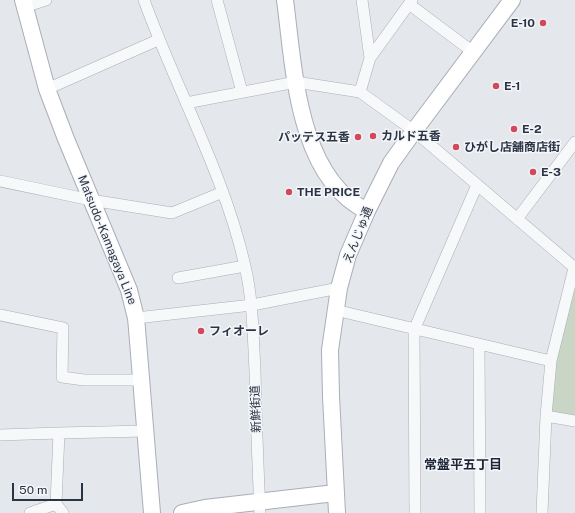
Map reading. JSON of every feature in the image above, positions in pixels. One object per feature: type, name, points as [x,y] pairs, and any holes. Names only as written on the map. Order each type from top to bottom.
[{"type":"street","points":[[24,3],[46,0]]},
{"type":"street","name":"新鮮街道","points":[[144,0],[158,40],[223,192],[245,266],[252,305],[259,508]]},
{"type":"street","points":[[217,0],[242,92]]},
{"type":"street","points":[[285,0],[296,82],[303,120],[314,154],[329,179],[356,206],[367,211]]},
{"type":"street","points":[[362,0],[370,58]]},
{"type":"street","name":"えんじゅ通","points":[[337,513],[330,396],[330,358],[338,288],[348,255],[367,211],[391,164],[512,0]]},
{"type":"street","points":[[360,92],[370,58],[411,2],[473,52]]},
{"type":"street","name":"Matsudo-Kamagaya Line","points":[[24,3],[47,89],[66,139],[129,290],[136,318],[152,513]]},
{"type":"street","points":[[47,89],[158,40]]},
{"type":"street","points":[[186,103],[296,82],[360,92],[414,131],[575,268],[551,361],[546,416],[542,513]]},
{"type":"street","points":[[517,220],[575,142]]},
{"type":"street","points":[[0,181],[91,200],[172,213],[223,192]]},
{"type":"street","points":[[415,513],[414,330],[477,185]]},
{"type":"street","points":[[178,278],[245,266]]},
{"type":"street","points":[[136,318],[252,305],[338,288]]},
{"type":"street","points":[[335,310],[414,330],[551,361]]},
{"type":"street","points":[[0,314],[63,328],[62,376],[84,380],[141,380]]},
{"type":"street","points":[[479,345],[480,513]]},
{"type":"street","points":[[546,416],[575,421]]},
{"type":"street","points":[[0,434],[146,431]]},
{"type":"street","points":[[30,513],[60,509],[59,433]]},
{"type":"street","points":[[182,513],[205,508],[259,508],[335,493]]},
{"type":"green space","points":[[575,280],[575,417],[554,414],[551,410],[554,369]]},
{"type":"place","name":"E-10","points":[[543,23]]},
{"type":"place","name":"E-1","points":[[496,86]]},
{"type":"place","name":"E-2","points":[[514,129]]},
{"type":"place","name":"カルド五香","points":[[373,136]]},
{"type":"place","name":"パッテス五香","points":[[358,137]]},
{"type":"place","name":"ひがし店舗商店街","points":[[456,147]]},
{"type":"place","name":"E-3","points":[[533,172]]},
{"type":"place","name":"THE PRICE","points":[[289,192]]},
{"type":"place","name":"フィオーレ","points":[[201,331]]},
{"type":"district","name":"常盤平五丁目","points":[[463,465]]}]
